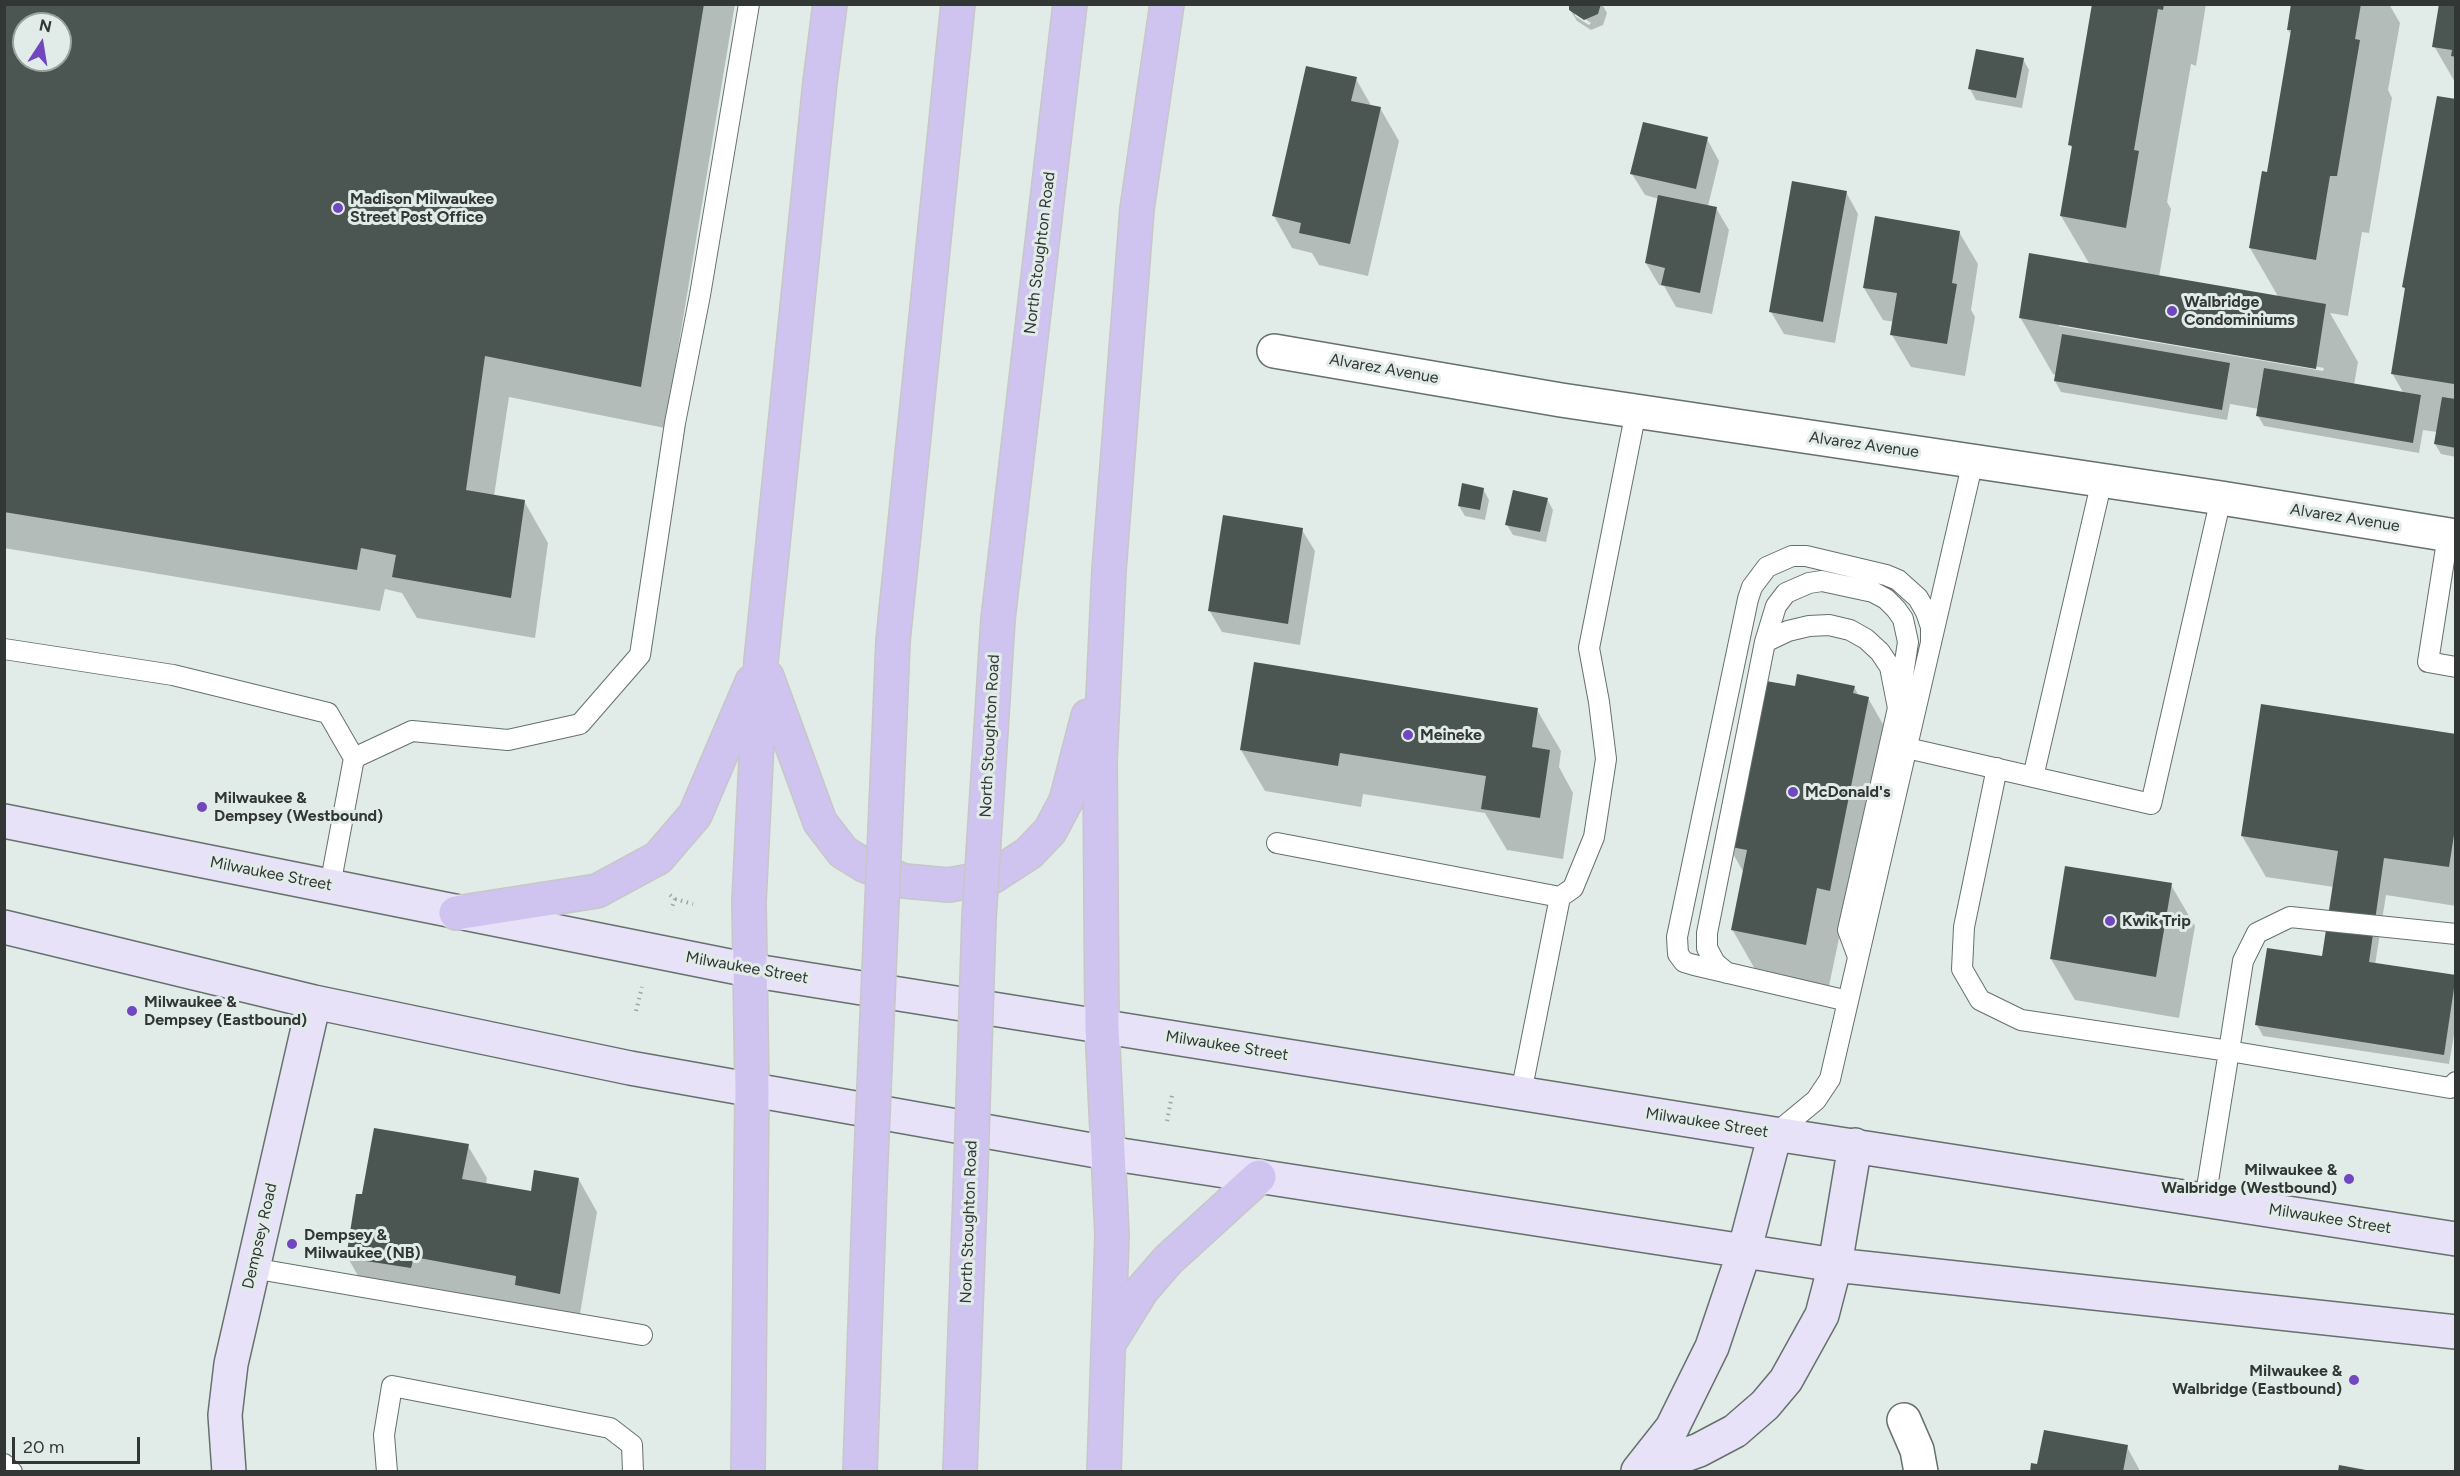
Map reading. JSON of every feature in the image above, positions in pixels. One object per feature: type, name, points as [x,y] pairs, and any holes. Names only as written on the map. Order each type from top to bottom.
[{"type":"main road","points":[[748,1472],[752,1089],[749,901],[761,661],[830,4]]},
{"type":"main road","points":[[860,1472],[893,641],[958,4]]},
{"type":"main road","name":"North Stoughton Road","points":[[960,1472],[979,918],[998,619],[1070,4]]},
{"type":"main road","points":[[1104,1472],[1112,1235],[1102,1027],[1100,761],[1109,570],[1137,209],[1167,4]]},
{"type":"main road","points":[[761,661],[820,822],[843,852],[864,865],[904,881],[949,885],[992,877],[1029,853],[1050,831],[1066,801],[1105,647]]},
{"type":"main road","points":[[456,913],[597,891],[658,858],[695,815],[761,661]]},
{"type":"main road","points":[[1108,1345],[1142,1290],[1168,1260],[1259,1177]]},
{"type":"street","name":"Alvarez Avenue","points":[[1274,351],[1636,411],[2221,498],[2452,535]]},
{"type":"street","name":"Milwaukee Street","points":[[4,821],[749,970],[1775,1134],[2456,1239]]},
{"type":"street","points":[[4,827],[41,829]]},
{"type":"street","points":[[4,927],[314,1002],[630,1068],[1108,1153],[1835,1265],[2456,1332]]},
{"type":"street","name":"Dempsey Road","points":[[229,1472],[225,1415],[231,1365],[314,1002]]},
{"type":"street","points":[[1638,1471],[1672,1428],[1713,1347],[1744,1252],[1775,1134]]},
{"type":"street","points":[[1638,1471],[1699,1450],[1735,1431],[1765,1405],[1786,1380],[1822,1316],[1835,1265],[1855,1145]]},
{"type":"street","points":[[1904,1419],[1917,1450],[1921,1472]]},
{"type":"lane","points":[[354,758],[412,731],[508,740],[580,723],[640,655],[675,423],[700,295],[749,4]]},
{"type":"lane","points":[[1276,843],[1560,897],[1574,888],[1594,837],[1606,759],[1589,648],[1636,411]]},
{"type":"lane","points":[[1775,1134],[1816,1100],[1830,1079],[1973,461]]},
{"type":"lane","points":[[2033,777],[2102,480]]},
{"type":"lane","points":[[1907,747],[2151,804],[2221,498]]},
{"type":"lane","points":[[2452,535],[2428,662],[2456,667]]},
{"type":"lane","points":[[1848,1001],[1684,962],[1676,946],[1748,599],[1758,576],[1767,567],[1792,556],[1806,556],[1898,580],[1918,598],[1926,612],[1931,627],[1931,643]]},
{"type":"lane","points":[[1727,973],[1715,963],[1707,948],[1707,933],[1765,642],[1776,606],[1786,593],[1797,587],[1822,581],[1880,596],[1896,609],[1907,630],[1908,642],[1898,708],[1848,930],[1858,957]]},
{"type":"lane","points":[[1765,642],[1788,631],[1809,626],[1829,625],[1850,630],[1866,639],[1880,652],[1890,667],[1898,708]]},
{"type":"lane","points":[[4,649],[173,675],[328,713],[354,758],[330,886]]},
{"type":"lane","points":[[1998,768],[1964,927],[1962,969],[1980,1000],[2021,1020],[2229,1051],[2450,1088],[2456,1082]]},
{"type":"lane","points":[[1521,1093],[1560,897]]},
{"type":"lane","points":[[2205,1200],[2243,961],[2257,933],[2290,917],[2456,934]]},
{"type":"lane","points":[[252,1268],[642,1335]]},
{"type":"lane","points":[[387,1472],[384,1435],[392,1386],[610,1428],[632,1445],[633,1472]]},
{"type":"lane","points":[[4,1464],[12,1472]]},
{"type":"path","points":[[669,895],[693,904]]},
{"type":"path","points":[[671,910],[675,899]]},
{"type":"path","points":[[636,1011],[643,986]]},
{"type":"path","points":[[1167,1121],[1172,1095]]},
{"type":"building","name":"Madison Milwaukee Street Post Office","points":[[4,4],[704,4],[641,387],[485,356],[466,490],[525,500],[511,598],[392,577],[396,555],[361,548],[357,570],[4,512]]},
{"type":"building","points":[[1569,4],[1601,4],[1598,14],[1584,20],[1569,10]]},
{"type":"building","points":[[2092,4],[2164,4],[2163,10],[2158,9],[2134,150],[2139,151],[2126,228],[2060,216],[2072,146],[2068,145]]},
{"type":"building","name":"Walbridge Condominiums","points":[[2291,4],[2361,4],[2355,39],[2360,40],[2337,176],[2330,176],[2316,260],[2249,248],[2262,171],[2267,172],[2291,30],[2287,30]]},
{"type":"building","points":[[2439,4],[2456,4],[2456,57],[2451,56],[2452,50],[2432,47]]},
{"type":"building","points":[[1976,49],[2024,58],[2016,98],[1968,89]]},
{"type":"building","points":[[1306,66],[1357,77],[1351,101],[1381,107],[1350,244],[1299,233],[1301,223],[1272,216]]},
{"type":"building","points":[[2437,96],[2456,99],[2454,384],[2391,374],[2405,288],[2402,287]]},
{"type":"building","points":[[1643,122],[1708,137],[1696,189],[1630,174]]},
{"type":"building","points":[[1792,181],[1847,191],[1823,322],[1769,312]]},
{"type":"building","points":[[1658,195],[1717,207],[1700,293],[1661,285],[1665,268],[1645,263]]},
{"type":"building","points":[[1875,216],[1960,231],[1952,283],[1957,284],[1947,344],[1890,335],[1897,293],[1863,288]]},
{"type":"building","name":"Walbridge Condominiums","points":[[2029,253],[2326,304],[2316,369],[2019,318]]},
{"type":"building","points":[[2062,334],[2230,363],[2222,410],[2054,381]]},
{"type":"building","points":[[2264,368],[2421,395],[2413,443],[2256,416]]},
{"type":"building","points":[[2442,397],[2456,399],[2456,448],[2434,444]]},
{"type":"building","points":[[1462,483],[1484,488],[1480,510],[1458,506]]},
{"type":"building","points":[[1513,490],[1548,498],[1540,532],[1505,525]]},
{"type":"building","points":[[1223,515],[1303,528],[1288,624],[1208,611]]},
{"type":"building","points":[[1254,662],[1538,708],[1532,747],[1550,750],[1540,818],[1481,809],[1486,776],[1340,753],[1338,766],[1240,750]]},
{"type":"building","name":"McDonald's","points":[[1797,674],[1855,686],[1853,693],[1869,697],[1830,891],[1817,888],[1806,945],[1731,930],[1747,850],[1726,846],[1766,681],[1795,686]]},
{"type":"building","points":[[2261,704],[2456,734],[2456,822],[2449,867],[2384,858],[2369,962],[2456,975],[2444,1055],[2255,1025],[2267,948],[2322,956],[2338,851],[2241,836]]},
{"type":"building","name":"Kwik Trip","points":[[2065,866],[2172,883],[2156,977],[2050,959]]},
{"type":"building","points":[[374,1128],[469,1144],[462,1179],[531,1191],[534,1170],[579,1178],[560,1294],[515,1285],[516,1276],[414,1257],[411,1268],[346,1258],[356,1194],[362,1194]]},
{"type":"building","points":[[2044,1430],[2128,1445],[2123,1472],[2030,1472],[2031,1463],[2037,1464]]},
{"type":"building","points":[[2339,1465],[2366,1470],[2366,1472],[2338,1472]]},
{"type":"place","name":"Madison Milwaukee Street Post Office","points":[[338,208]]},
{"type":"place","name":"Walbridge Condominiums","points":[[2172,311]]},
{"type":"place","name":"Meineke","points":[[1408,735]]},
{"type":"place","name":"McDonald's","points":[[1793,792]]},
{"type":"place","name":"Milwaukee & Dempsey (Westbound)","points":[[202,807]]},
{"type":"place","name":"Kwik Trip","points":[[2110,921]]},
{"type":"place","name":"Milwaukee & Dempsey (Eastbound)","points":[[132,1011]]},
{"type":"place","name":"Milwaukee & Walbridge (Westbound)","points":[[2349,1179]]},
{"type":"place","name":"Dempsey & Milwaukee (NB)","points":[[292,1244]]},
{"type":"place","name":"Milwaukee & Walbridge (Eastbound)","points":[[2354,1380]]}]
